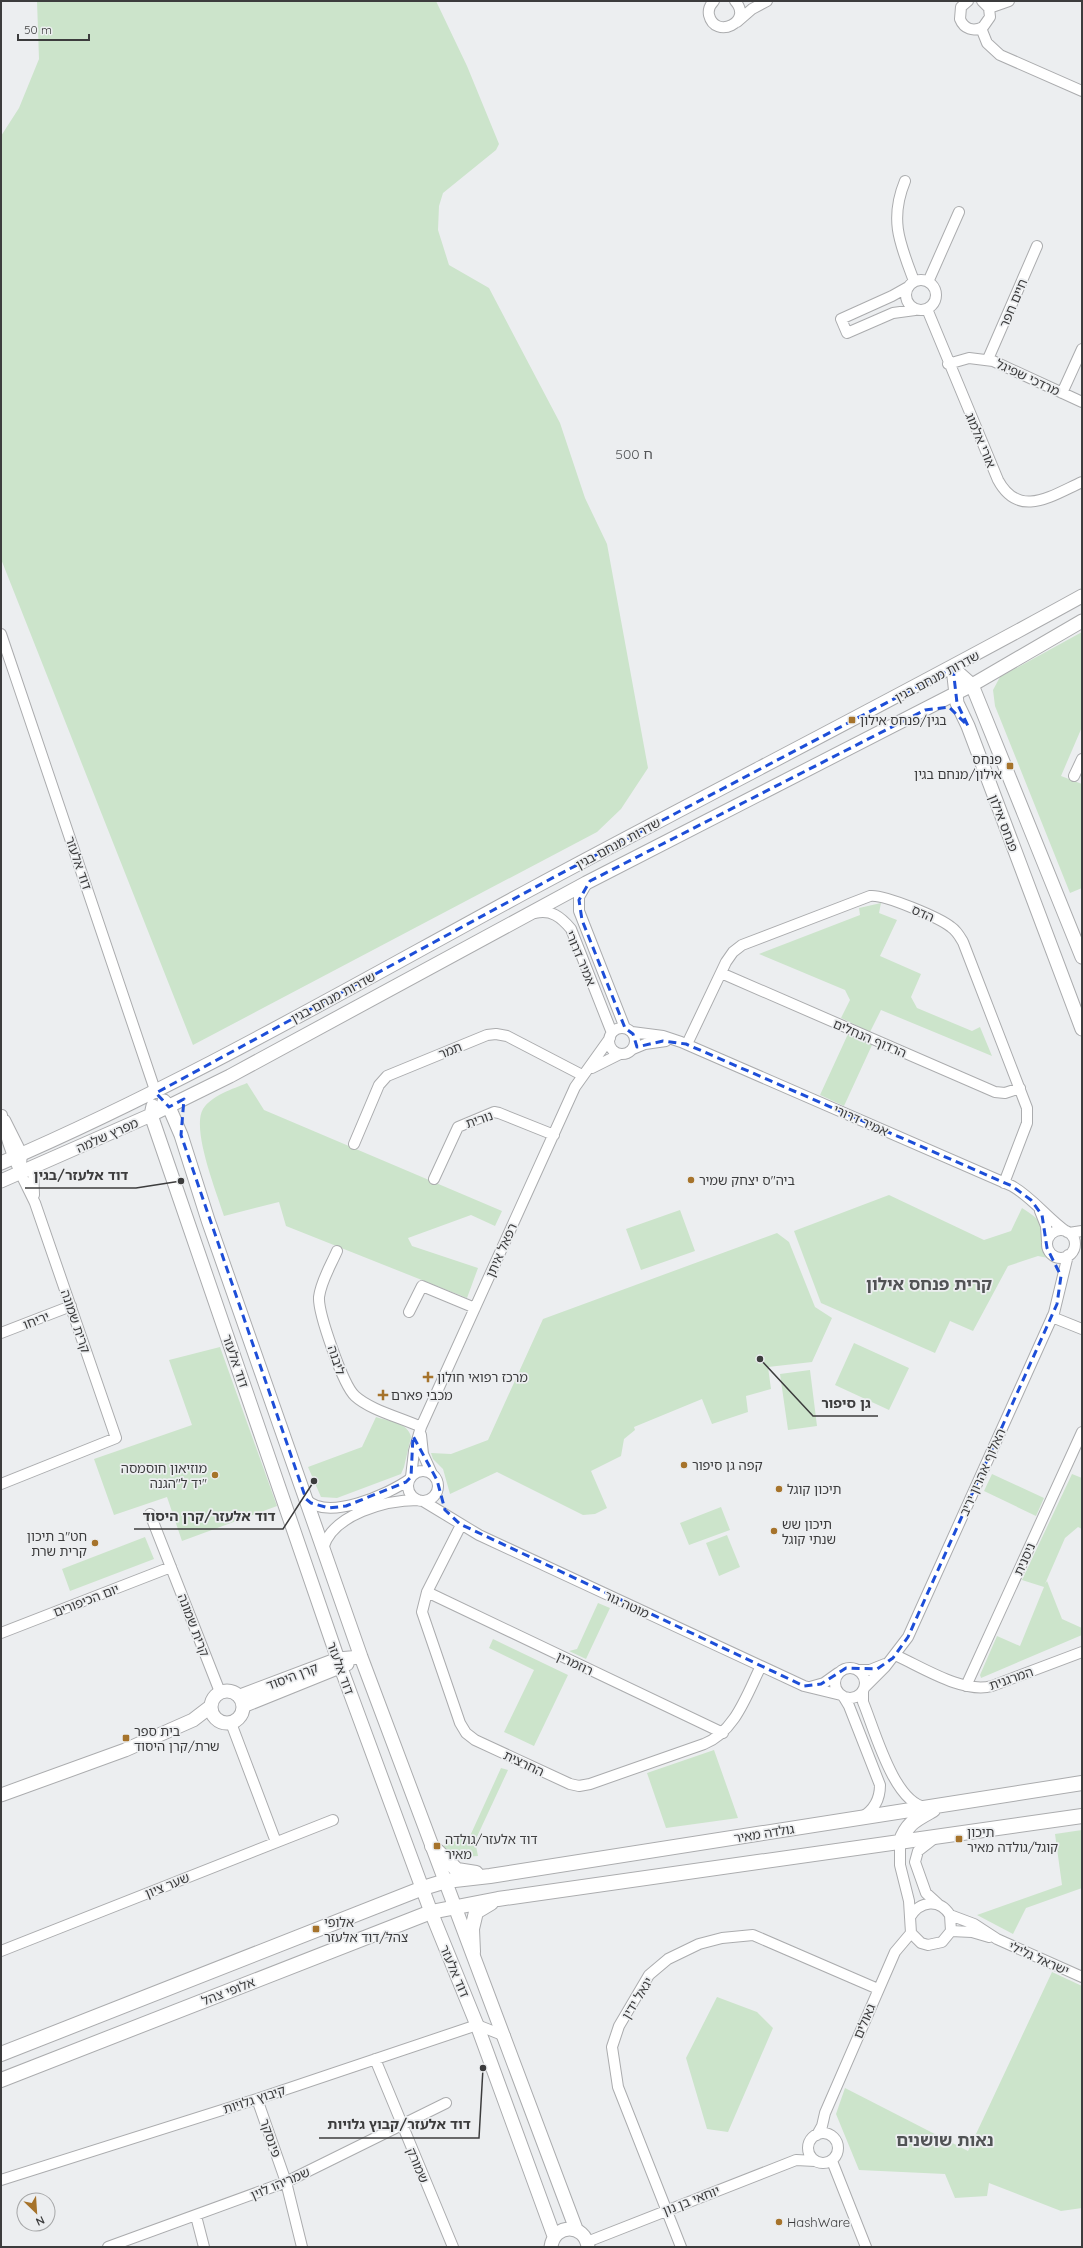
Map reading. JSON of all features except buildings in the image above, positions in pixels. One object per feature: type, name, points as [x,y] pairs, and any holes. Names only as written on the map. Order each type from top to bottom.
[{"type":"main road","name":"גולדה מאיר","points":[[446,1881],[490,1876],[1082,1783]]},
{"type":"main road","points":[[900,1843],[905,1829],[935,1806]]},
{"type":"main road","points":[[456,1906],[1082,1816]]},
{"type":"main road","points":[[432,1846],[457,1870],[490,1876]]},
{"type":"main road","name":"אלופי צהל","points":[[1,2054],[422,1888],[446,1881]]},
{"type":"main road","points":[[473,1952],[472,1929],[476,1912],[498,1899]]},
{"type":"main road","name":"אלופי צהל","points":[[1,2080],[431,1912],[456,1906]]},
{"type":"street","points":[[714,1],[709,12],[711,19],[715,24],[726,28],[737,22],[752,9],[767,1]]},
{"type":"street","points":[[735,1],[740,11],[737,22]]},
{"type":"street","points":[[963,3],[959,16],[964,25],[972,30],[981,28],[989,20],[985,4],[1009,1]]},
{"type":"street","points":[[981,28],[987,43],[1000,55],[1082,91]]},
{"type":"street","points":[[905,180],[897,206],[896,226],[911,284],[906,300],[909,306],[915,310]]},
{"type":"street","points":[[928,282],[959,212]]},
{"type":"street","name":"חיים חפר","points":[[988,359],[1037,246]]},
{"type":"street","points":[[921,280],[928,282],[935,289],[936,296],[933,305],[927,309],[893,313],[847,333],[841,319],[892,296],[911,284],[921,280]]},
{"type":"street","name":"אורי אלמוג","points":[[927,309],[948,364],[998,480],[1007,494],[1021,502],[1033,502],[1082,482]]},
{"type":"street","points":[[1062,393],[1082,349]]},
{"type":"street","name":"מרדכי שפיגל","points":[[948,364],[969,358],[988,359],[1082,402]]},
{"type":"street","name":"שדרות מנחם בגין","points":[[156,1093],[556,876],[953,668],[1082,596]]},
{"type":"street","name":"שדרות מנחם בגין","points":[[169,1107],[527,914],[997,672],[1082,621]]},
{"type":"street","name":"דוד אלעזר","points":[[1,634],[156,1093],[169,1107],[180,1135],[208,1220],[361,1657],[505,2036],[576,2229]]},
{"type":"street","name":"פנחס אילון","points":[[953,668],[972,685],[986,716],[1082,957]]},
{"type":"street","name":"פנחס אילון","points":[[953,668],[957,703],[968,726],[1082,1029]]},
{"type":"street","points":[[986,716],[985,692],[997,672]]},
{"type":"street","points":[[925,710],[949,708],[968,726]]},
{"type":"street","points":[[1074,776],[1082,759]]},
{"type":"street","name":"אמיר דרורי","points":[[590,882],[581,893],[579,911],[628,1030],[663,1036],[683,1043],[1004,1183],[1022,1192],[1038,1208],[1068,1232]]},
{"type":"street","name":"הדס","points":[[683,1043],[729,956],[745,944],[861,898],[873,895],[886,898],[946,924],[959,935],[1027,1108],[1028,1121],[1004,1183]]},
{"type":"street","name":"אמיר דרורי","points":[[527,914],[549,912],[561,918],[571,929],[611,1035]]},
{"type":"street","name":"הרדוף הנחלים","points":[[721,973],[995,1092],[1005,1093],[1020,1088]]},
{"type":"street","points":[[582,1075],[604,1060],[620,1054],[628,1053],[633,1049],[635,1040],[628,1030],[619,1029],[611,1035],[612,1048],[620,1054]]},
{"type":"street","name":"תמר","points":[[354,1144],[379,1085],[387,1076],[487,1035],[507,1036],[582,1075]]},
{"type":"street","name":"רפאל איתן","points":[[411,1478],[414,1451],[421,1427],[582,1075],[600,1054],[611,1035]]},
{"type":"street","name":"אמיר דרורי","points":[[633,1049],[654,1042],[683,1043]]},
{"type":"street","points":[[151,1115],[156,1093]]},
{"type":"street","name":"מפרץ שלמה","points":[[12,1158],[156,1093]]},
{"type":"street","points":[[180,1135],[180,1119],[186,1098]]},
{"type":"street","name":"מפרץ שלמה","points":[[1,1181],[20,1174],[169,1107]]},
{"type":"street","name":"נורית","points":[[434,1179],[458,1127],[494,1112],[499,1112],[554,1135]]},
{"type":"street","points":[[1,1114],[12,1158],[20,1174]]},
{"type":"street","name":"דוד אלעזר","points":[[151,1115],[339,1664],[431,1912],[478,2025],[552,2241],[564,2229],[576,2229],[581,2232],[587,2244]]},
{"type":"street","name":"קרית שמונה","points":[[33,1168],[35,1203]]},
{"type":"street","name":"קרית שמונה","points":[[1,1484],[116,1438],[35,1203],[20,1174]]},
{"type":"street","name":"אמיר דרורי","points":[[1038,1208],[1045,1223],[1047,1241]]},
{"type":"street","points":[[1082,1231],[1055,1231],[1047,1241],[1047,1248],[1052,1255],[1060,1258],[1082,1244]]},
{"type":"street","points":[[1068,1232],[1074,1242],[1070,1253]]},
{"type":"street","name":"ליבנה","points":[[337,1251],[322,1288],[319,1303],[344,1382],[353,1395],[362,1401],[421,1427]]},
{"type":"street","name":"האלוף אהרון יריב","points":[[863,1689],[894,1656],[908,1637],[1052,1317],[1058,1301],[1061,1282],[1070,1253]]},
{"type":"street","name":"האלוף אהרון יריב","points":[[1052,1255],[1059,1268],[1061,1282]]},
{"type":"street","points":[[409,1312],[422,1286],[475,1308]]},
{"type":"street","name":"יריחו","points":[[1,1333],[71,1306]]},
{"type":"street","points":[[1052,1317],[1082,1329]]},
{"type":"street","name":"רפאל איתן","points":[[421,1427],[423,1454],[432,1474]]},
{"type":"street","name":"ניסנית","points":[[966,1686],[1082,1432]]},
{"type":"street","points":[[306,1498],[314,1505],[325,1508],[346,1506],[390,1491],[422,1471],[432,1474],[437,1480],[438,1486],[433,1497],[385,1505],[343,1521],[330,1533],[323,1548]]},
{"type":"street","points":[[411,1478],[409,1490],[412,1496],[420,1500]]},
{"type":"street","name":"מוטה גור","points":[[438,1486],[443,1505],[451,1518]]},
{"type":"street","name":"מוטה גור","points":[[420,1500],[461,1525],[804,1686],[842,1695]]},
{"type":"street","name":"קרית שמונה","points":[[150,1514],[220,1692]]},
{"type":"street","name":"החרצית","points":[[461,1525],[427,1592],[422,1606],[424,1620],[461,1726],[467,1734],[475,1740],[566,1782],[582,1786],[704,1744],[723,1733],[736,1717],[761,1666]]},
{"type":"street","name":"יום הכיפורים","points":[[1,1633],[171,1566]]},
{"type":"street","name":"רוזמרין","points":[[427,1592],[723,1733]]},
{"type":"street","name":"המרגנית","points":[[894,1656],[966,1686],[978,1688],[992,1686],[1082,1652]]},
{"type":"street","name":"האלוף אהרון יריב","points":[[857,1670],[866,1671],[876,1669],[894,1656]]},
{"type":"street","name":"קרן היסוד","points":[[242,1701],[361,1657]]},
{"type":"street","points":[[804,1686],[821,1684],[848,1668],[857,1670],[864,1676],[863,1702],[897,1785],[910,1800],[922,1806],[935,1806]]},
{"type":"street","points":[[840,1672],[835,1682],[836,1689],[849,1706],[880,1785],[879,1797],[874,1806],[862,1817]]},
{"type":"street","points":[[842,1695],[854,1697],[863,1689]]},
{"type":"street","points":[[231,1690],[242,1701],[240,1716],[231,1723],[222,1722],[212,1712],[213,1698],[220,1692],[231,1690]]},
{"type":"street","points":[[1,1795],[125,1750],[212,1712]]},
{"type":"street","points":[[231,1723],[276,1842]]},
{"type":"street","name":"שער ציון","points":[[1,1951],[333,1820]]},
{"type":"street","points":[[881,1846],[894,1851],[900,1865],[909,1901],[911,1933],[921,1943],[935,1945],[942,1942],[951,1931],[950,1915],[926,1893],[915,1862],[918,1851],[936,1838]]},
{"type":"street","points":[[900,1843],[900,1865]]},
{"type":"street","points":[[910,1917],[919,1907],[925,1904],[938,1904]]},
{"type":"street","name":"ישראל גלילי","points":[[950,1915],[974,1924],[997,1939]]},
{"type":"street","name":"ישראל גלילי","points":[[951,1931],[972,1932],[997,1939],[1082,1977]]},
{"type":"street","name":"גאולים","points":[[817,2135],[878,1988],[895,1952],[911,1933]]},
{"type":"street","name":"יגאל ידין","points":[[681,2247],[618,2087],[612,2047],[620,2026],[649,1975],[668,1959],[699,1944],[722,1938],[753,1934],[878,1988]]},
{"type":"street","points":[[478,2025],[505,2036]]},
{"type":"street","name":"קיבוץ גלויות","points":[[1,2180],[257,2099],[478,2025]]},
{"type":"street","name":"שמורק","points":[[376,2059],[401,2124],[453,2247]]},
{"type":"street","name":"פינסקר","points":[[257,2099],[286,2182],[302,2247]]},
{"type":"street","name":"שמריהו לוין","points":[[108,2247],[286,2182],[446,2103]]},
{"type":"street","points":[[825,2113],[831,2136],[837,2143],[838,2148],[832,2161],[824,2163],[815,2161],[810,2156],[808,2148],[811,2140],[817,2135],[827,2134],[831,2136]]},
{"type":"street","name":"יוחאי בן נון","points":[[796,2160],[808,2148]]},
{"type":"street","name":"יוחאי בן נון","points":[[587,2244],[667,2209],[796,2160],[815,2161]]},
{"type":"street","points":[[832,2161],[866,2247]]},
{"type":"street","points":[[196,2216],[204,2247]]},
{"type":"highlighted area","points":[[953,668],[957,703],[968,726],[949,707],[925,710],[590,881],[579,900],[582,920],[625,1028],[633,1034],[637,1047],[663,1041],[686,1044],[1012,1186],[1031,1200],[1042,1215],[1047,1248],[1061,1276],[1057,1304],[908,1637],[893,1658],[877,1669],[846,1668],[821,1684],[804,1686],[460,1524],[445,1510],[437,1480],[413,1436],[411,1477],[406,1482],[346,1506],[329,1508],[311,1503],[306,1499],[181,1135],[184,1099],[169,1107],[156,1093],[556,876]]},
{"type":"green space","points":[[37,1],[436,1],[467,66],[499,144],[496,150],[443,193],[439,206],[438,230],[449,265],[489,288],[560,423],[585,498],[607,544],[648,768],[621,809],[597,832],[193,1045],[1,559],[1,136],[19,108],[39,59]]},
{"type":"green space","points":[[1082,632],[1082,727],[1061,776],[1082,784],[1082,888],[1070,893],[995,706],[993,690],[1000,677]]},
{"type":"green space","points":[[881,903],[879,913],[897,920],[880,956],[921,974],[911,997],[917,1008],[972,1031],[980,1027],[992,1056],[881,1010],[870,1032],[841,1018],[850,1000],[845,990],[759,954],[860,915],[859,908]]},
{"type":"green space","points":[[848,1034],[872,1045],[844,1106],[820,1095]]},
{"type":"green space","points":[[247,1083],[264,1110],[502,1211],[495,1226],[471,1215],[408,1238],[412,1246],[478,1268],[467,1298],[286,1226],[279,1202],[224,1216],[206,1161],[200,1131],[200,1118],[203,1109],[217,1096]]},
{"type":"green space","points":[[889,1195],[984,1240],[1011,1231],[1022,1208],[1034,1216],[1040,1223],[1044,1249],[1048,1258],[1038,1256],[1008,1266],[973,1331],[950,1321],[935,1353],[821,1303],[794,1231]]},
{"type":"green space","points":[[680,1210],[695,1251],[641,1270],[626,1229]]},
{"type":"green space","points":[[777,1233],[789,1242],[815,1307],[832,1318],[812,1362],[768,1367],[771,1389],[746,1396],[748,1412],[712,1424],[702,1399],[634,1427],[635,1430],[624,1439],[621,1456],[591,1471],[607,1508],[595,1514],[583,1515],[497,1472],[450,1494],[443,1469],[433,1459],[431,1453],[451,1454],[488,1440],[543,1319]]},
{"type":"green space","points":[[854,1343],[909,1368],[889,1410],[835,1385]]},
{"type":"green space","name":"מוזיאון חוסמסה יד ל\"הגנה\"","points":[[220,1347],[277,1506],[182,1541],[167,1497],[114,1515],[94,1459],[192,1425],[169,1360]]},
{"type":"green space","points":[[810,1370],[817,1426],[788,1430],[780,1374]]},
{"type":"green space","points":[[376,1417],[402,1425],[409,1432],[411,1437],[401,1474],[337,1498],[321,1497],[308,1467],[362,1447]]},
{"type":"green space","points":[[992,1474],[1044,1498],[1036,1516],[984,1491]]},
{"type":"green space","points":[[1072,1474],[1082,1478],[1082,1529],[1078,1527],[1065,1538],[1045,1584],[1047,1581],[1062,1619],[1082,1628],[1082,1635],[981,1678],[980,1675],[997,1636],[1020,1646],[1044,1587],[1022,1580]]},
{"type":"green space","points":[[721,1507],[730,1530],[689,1545],[680,1523]]},
{"type":"green space","points":[[727,1535],[740,1567],[719,1576],[706,1543]]},
{"type":"green space","points":[[145,1537],[154,1559],[70,1591],[62,1569]]},
{"type":"green space","points":[[598,1603],[610,1608],[586,1659],[569,1651],[577,1649]]},
{"type":"green space","points":[[493,1639],[568,1675],[534,1746],[504,1732],[534,1670],[489,1648]]},
{"type":"green space","points":[[714,1750],[738,1818],[666,1828],[647,1773]]},
{"type":"green space","points":[[501,1768],[508,1770],[475,1841],[478,1856],[448,1858],[437,1848],[470,1836]]},
{"type":"green space","points":[[1082,1830],[1082,1888],[1026,1908],[1013,1934],[977,1915],[1062,1885],[1055,1834]]},
{"type":"green space","points":[[1052,1972],[1082,1986],[1082,2208],[1061,2211],[989,2183],[987,2196],[955,2198],[945,2174],[859,2170],[836,2114],[845,2088],[968,2151]]},
{"type":"green space","points":[[717,1997],[757,2012],[773,2028],[728,2132],[707,2129],[686,2058]]},
{"type":"place","name":"בגין/פנחס אילון","points":[[852,720]]},
{"type":"place","name":"פנחס אילון/מנחם בגין","points":[[1010,766]]},
{"type":"place","name":"ביה\"ס יצחק שמיר","points":[[691,1180]]},
{"type":"place","name":"דוד אלעזר/בגין","points":[[181,1181]]},
{"type":"place","name":"גן סיפור","points":[[760,1359]]},
{"type":"place","name":"מרכז רפואי חולון","points":[[428,1377]]},
{"type":"place","name":"מכבי פארם","points":[[383,1395]]},
{"type":"place","name":"קפה גן סיפור","points":[[684,1465]]},
{"type":"place","name":"מוזיאון חוסמסה יד ל\"הגנה\"","points":[[215,1475]]},
{"type":"place","name":"דוד אלעזר/קרן היסוד","points":[[314,1481]]},
{"type":"place","name":"תיכון קוגל","points":[[779,1489]]},
{"type":"place","name":"תיכון שש שנתי קוגל","points":[[774,1531]]},
{"type":"place","name":"חט\"ב תיכון קרית שרת","points":[[95,1543]]},
{"type":"place","name":"בית ספר שרת/קרן היסוד","points":[[126,1738]]},
{"type":"place","name":"תיכון קוגל/גולדה מאיר","points":[[959,1839]]},
{"type":"place","name":"דוד אלעזר/גולדה מאיר","points":[[437,1846]]},
{"type":"place","name":"אלופי צהל/דוד אלעזר","points":[[316,1929]]},
{"type":"place","name":"דוד אלעזר/קבוץ גלויות","points":[[483,2068]]},
{"type":"place","name":"HashWare","points":[[779,2222]]},
{"type":"district","name":"ח 500","points":[[634,454]]},
{"type":"district","name":"קרית פנחס אילון","points":[[929,1283]]},
{"type":"district","name":"נאות שושנים","points":[[945,2139]]}]
